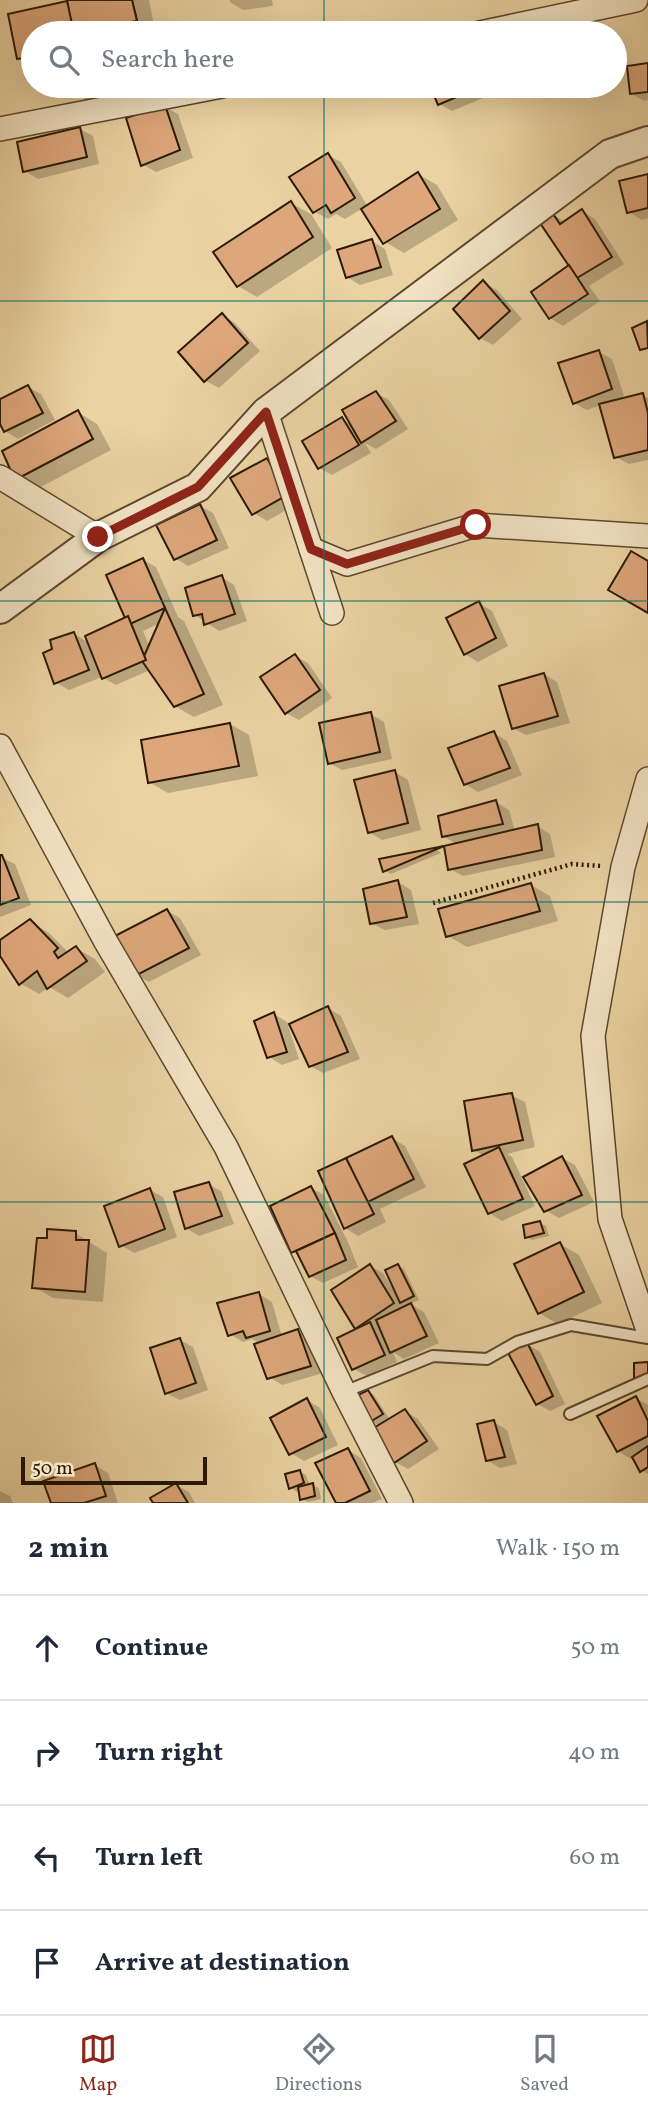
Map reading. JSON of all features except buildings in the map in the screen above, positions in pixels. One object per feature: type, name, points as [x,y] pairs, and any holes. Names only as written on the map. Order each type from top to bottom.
[{"type":"street","points":[[537,21],[636,0]]},
{"type":"street","points":[[4,124],[153,98]]},
{"type":"street","points":[[0,609],[98,537],[198,487],[266,412],[610,154],[648,141]]},
{"type":"street","points":[[266,412],[332,613]]},
{"type":"street","points":[[0,477],[98,537]]},
{"type":"street","points":[[311,549],[347,564],[476,525],[648,536]]},
{"type":"street","points":[[0,746],[106,942],[226,1147],[344,1392],[401,1503]]},
{"type":"street","points":[[648,779],[624,867],[593,1036],[610,1219],[648,1330]]},
{"type":"lane","points":[[344,1392],[433,1356],[486,1359],[517,1342],[571,1325],[648,1338]]},
{"type":"lane","points":[[570,1414],[648,1379]]},
{"type":"path","points":[[433,903],[572,864],[624,867]]},
{"type":"route","points":[[98,537],[198,487],[266,412],[311,549],[347,564],[476,525]]}]
